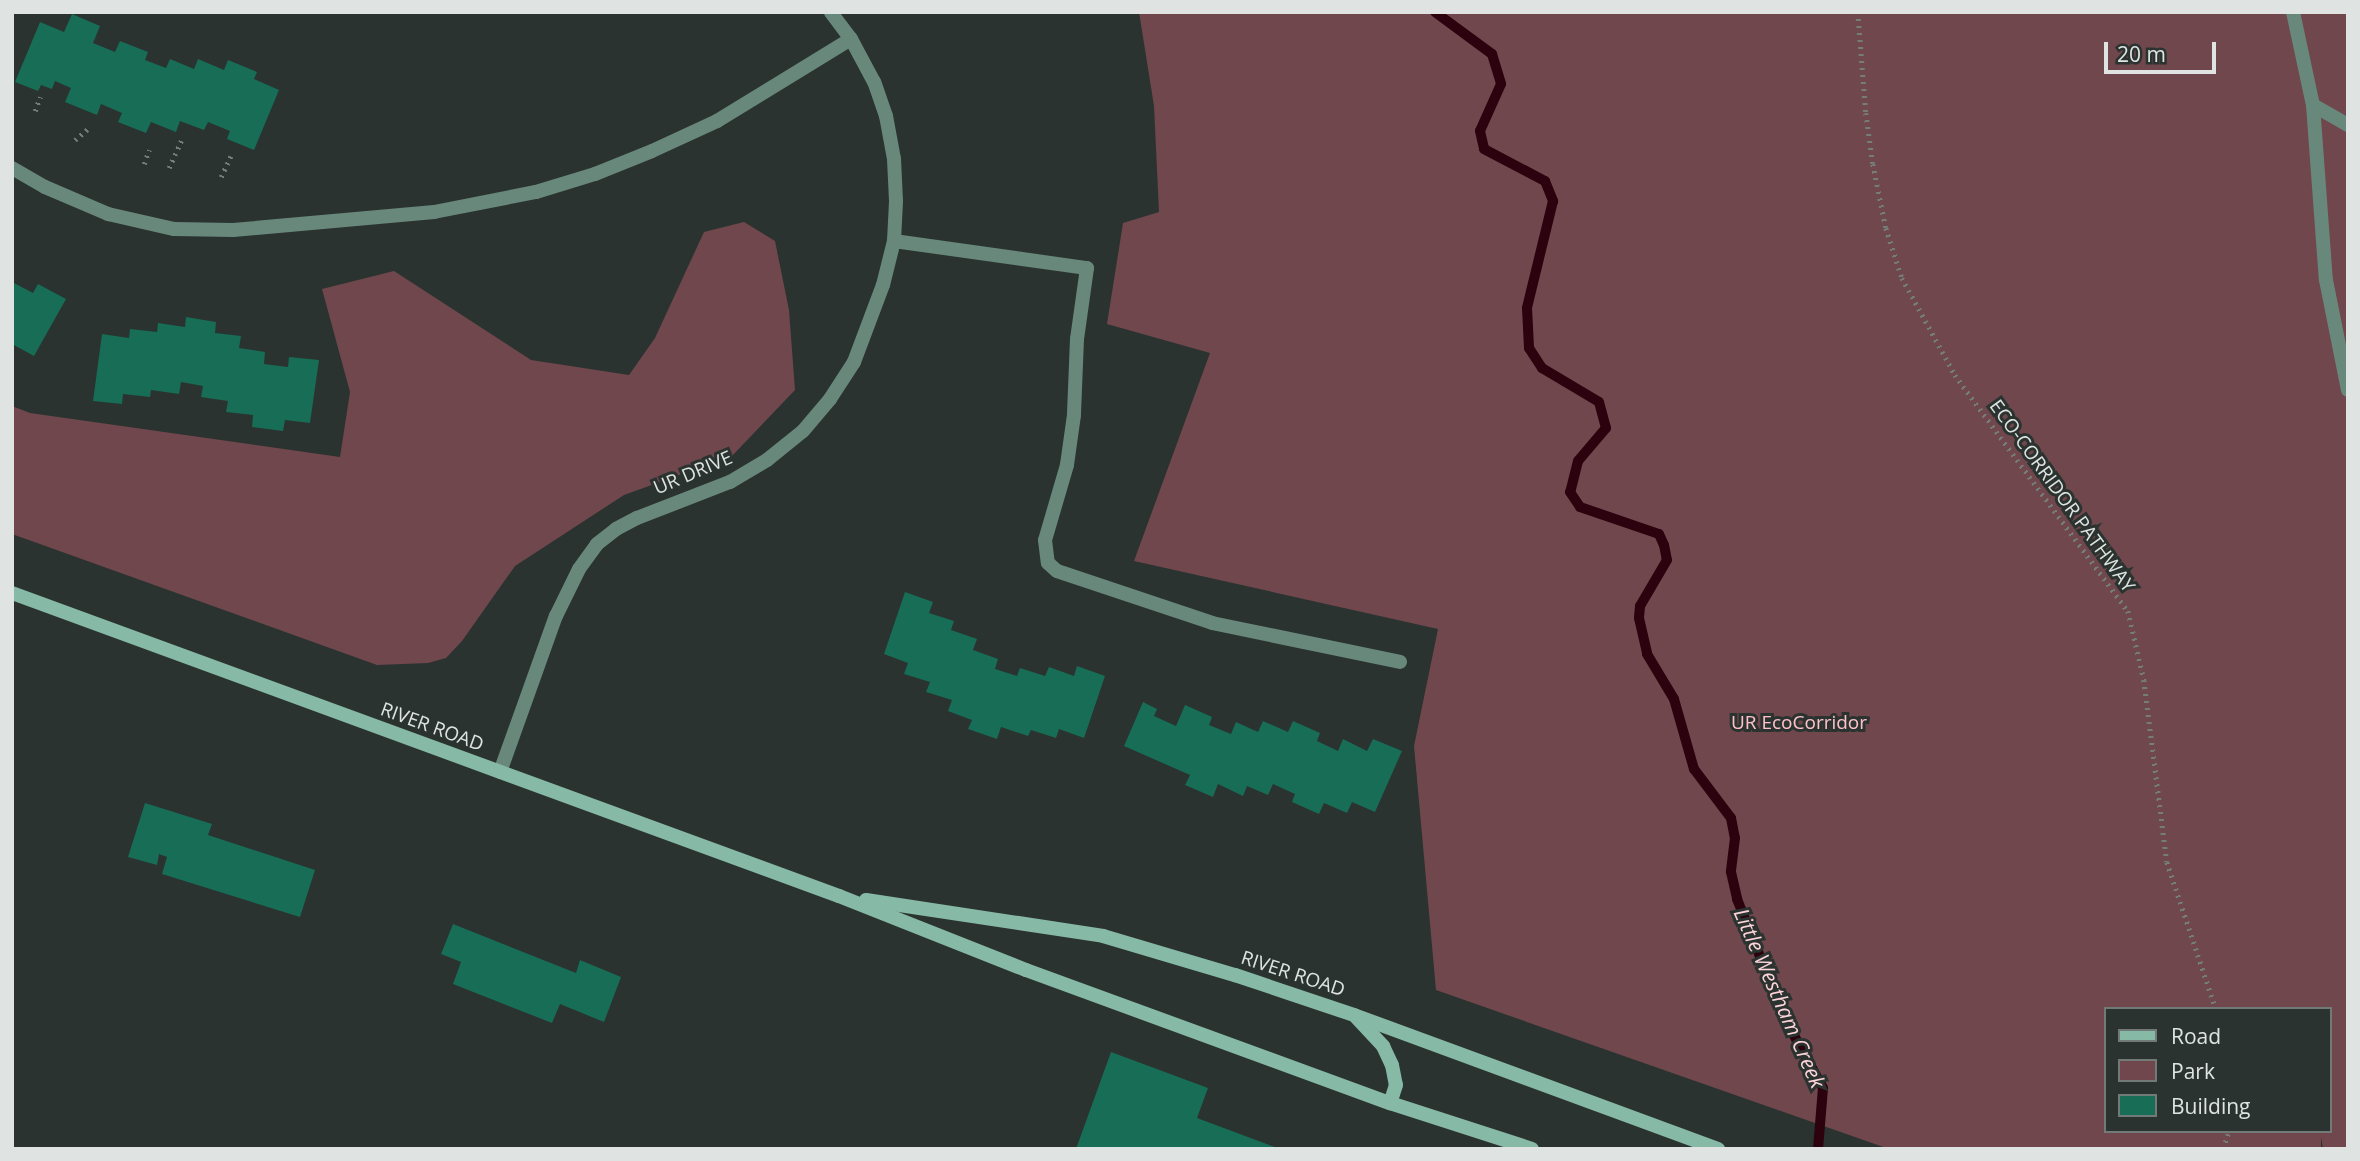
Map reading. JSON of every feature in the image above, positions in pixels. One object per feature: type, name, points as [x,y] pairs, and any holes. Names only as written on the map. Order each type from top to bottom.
[{"type":"main road","name":"RIVER ROAD","points":[[12,593],[839,895],[1026,970],[1390,1103],[1532,1149]]},
{"type":"main road","name":"RIVER ROAD","points":[[839,895],[1103,936],[1235,975],[1354,1015],[1718,1149]]},
{"type":"main road","points":[[1354,1015],[1383,1046],[1392,1065],[1396,1085],[1390,1103]]},
{"type":"street","name":"UR DRIVE","points":[[500,772],[556,616],[579,569],[597,544],[616,529],[637,518],[730,482],[767,460],[803,431],[830,399],[854,362],[883,285],[894,241],[895,173],[886,116],[874,82],[851,38],[831,12]]},
{"type":"street","points":[[2293,12],[2313,105],[2326,280],[2348,390]]},
{"type":"street","points":[[12,169],[45,187],[108,214],[174,229],[233,230],[457,208],[536,192],[595,174],[652,151],[717,121],[851,38]]},
{"type":"street","points":[[2313,105],[2348,125]]},
{"type":"street","points":[[894,241],[1087,268],[1077,340],[1075,401],[1067,465],[1045,540],[1048,563],[1057,571],[1212,623],[1400,662]]},
{"type":"path","name":"ECO-CORRIDOR PATHWAY","points":[[1858,12],[1873,164],[1886,228],[1902,278],[1955,375],[2128,611],[2144,680],[2167,862],[2215,1007]]},
{"type":"path","points":[[35,111],[40,97]]},
{"type":"path","points":[[75,140],[90,127]]},
{"type":"path","points":[[169,168],[181,141]]},
{"type":"path","points":[[144,164],[149,150]]},
{"type":"path","points":[[221,177],[231,156]]},
{"type":"green space","name":"UR EcoCorridor","points":[[1139,12],[2348,12],[2348,1149],[2323,1149],[2321,1137],[2321,1149],[1889,1149],[1436,990],[1414,746],[1438,629],[1134,561],[1210,353],[1107,324],[1123,223],[1159,212],[1154,106]]},
{"type":"green space","points":[[744,222],[775,241],[789,310],[795,390],[732,456],[624,495],[515,566],[462,641],[446,658],[428,663],[377,665],[12,534],[12,406],[30,413],[340,457],[350,392],[322,289],[394,271],[531,360],[629,375],[655,338],[704,232]]},
{"type":"building","points":[[72,14],[100,26],[93,43],[115,52],[120,41],[148,52],[145,60],[166,68],[170,59],[194,69],[198,59],[224,70],[228,60],[257,72],[254,79],[279,90],[254,150],[227,139],[230,131],[208,122],[204,130],[180,121],[176,132],[151,122],[146,133],[118,122],[122,113],[101,104],[97,115],[65,102],[71,88],[55,81],[52,89],[41,85],[38,91],[15,82],[40,22],[64,32]]},
{"type":"building","points":[[12,282],[33,293],[38,284],[66,299],[34,356],[12,344]]},
{"type":"building","points":[[186,317],[216,322],[215,333],[241,336],[239,348],[265,352],[264,364],[288,367],[289,357],[319,360],[310,423],[285,420],[283,431],[252,427],[253,415],[226,412],[228,401],[201,397],[203,386],[181,382],[179,394],[151,390],[150,397],[123,394],[122,404],[93,401],[102,334],[129,338],[130,329],[157,332],[158,323],[185,327]]},
{"type":"building","points":[[905,592],[933,602],[929,613],[954,621],[951,630],[977,639],[973,650],[998,659],[995,669],[1017,676],[1020,668],[1045,676],[1049,667],[1074,676],[1077,666],[1105,676],[1084,738],[1059,729],[1056,738],[1031,730],[1028,736],[1001,727],[997,739],[968,729],[972,720],[948,711],[952,700],[926,692],[930,682],[904,674],[908,663],[884,654]]},
{"type":"building","points":[[1143,702],[1157,709],[1154,716],[1176,726],[1185,705],[1212,717],[1209,725],[1231,734],[1236,722],[1258,732],[1263,721],[1288,732],[1293,721],[1320,733],[1317,741],[1338,751],[1343,739],[1367,751],[1373,739],[1402,751],[1375,812],[1352,802],[1347,813],[1324,803],[1319,814],[1292,802],[1295,794],[1273,784],[1268,795],[1247,786],[1243,796],[1218,784],[1213,797],[1185,785],[1190,775],[1124,746]]},
{"type":"building","points":[[145,803],[212,824],[208,835],[315,870],[300,917],[162,874],[167,857],[159,854],[157,865],[128,857]]},
{"type":"building","points":[[453,924],[576,973],[580,960],[621,977],[604,1022],[560,1004],[552,1023],[453,984],[461,962],[441,954]]},
{"type":"building","points":[[1111,1052],[1208,1088],[1197,1118],[1280,1149],[1076,1149]]},
{"type":"waterway","name":"Little Westham Creek","points":[[1435,12],[1492,54],[1501,84],[1480,131],[1484,149],[1545,181],[1553,201],[1527,308],[1529,348],[1542,368],[1599,402],[1606,428],[1578,461],[1570,492],[1580,507],[1659,534],[1664,545],[1667,560],[1640,606],[1639,618],[1647,654],[1674,699],[1694,769],[1731,818],[1735,838],[1731,872],[1737,899],[1785,1019],[1823,1088],[1818,1149]]}]
